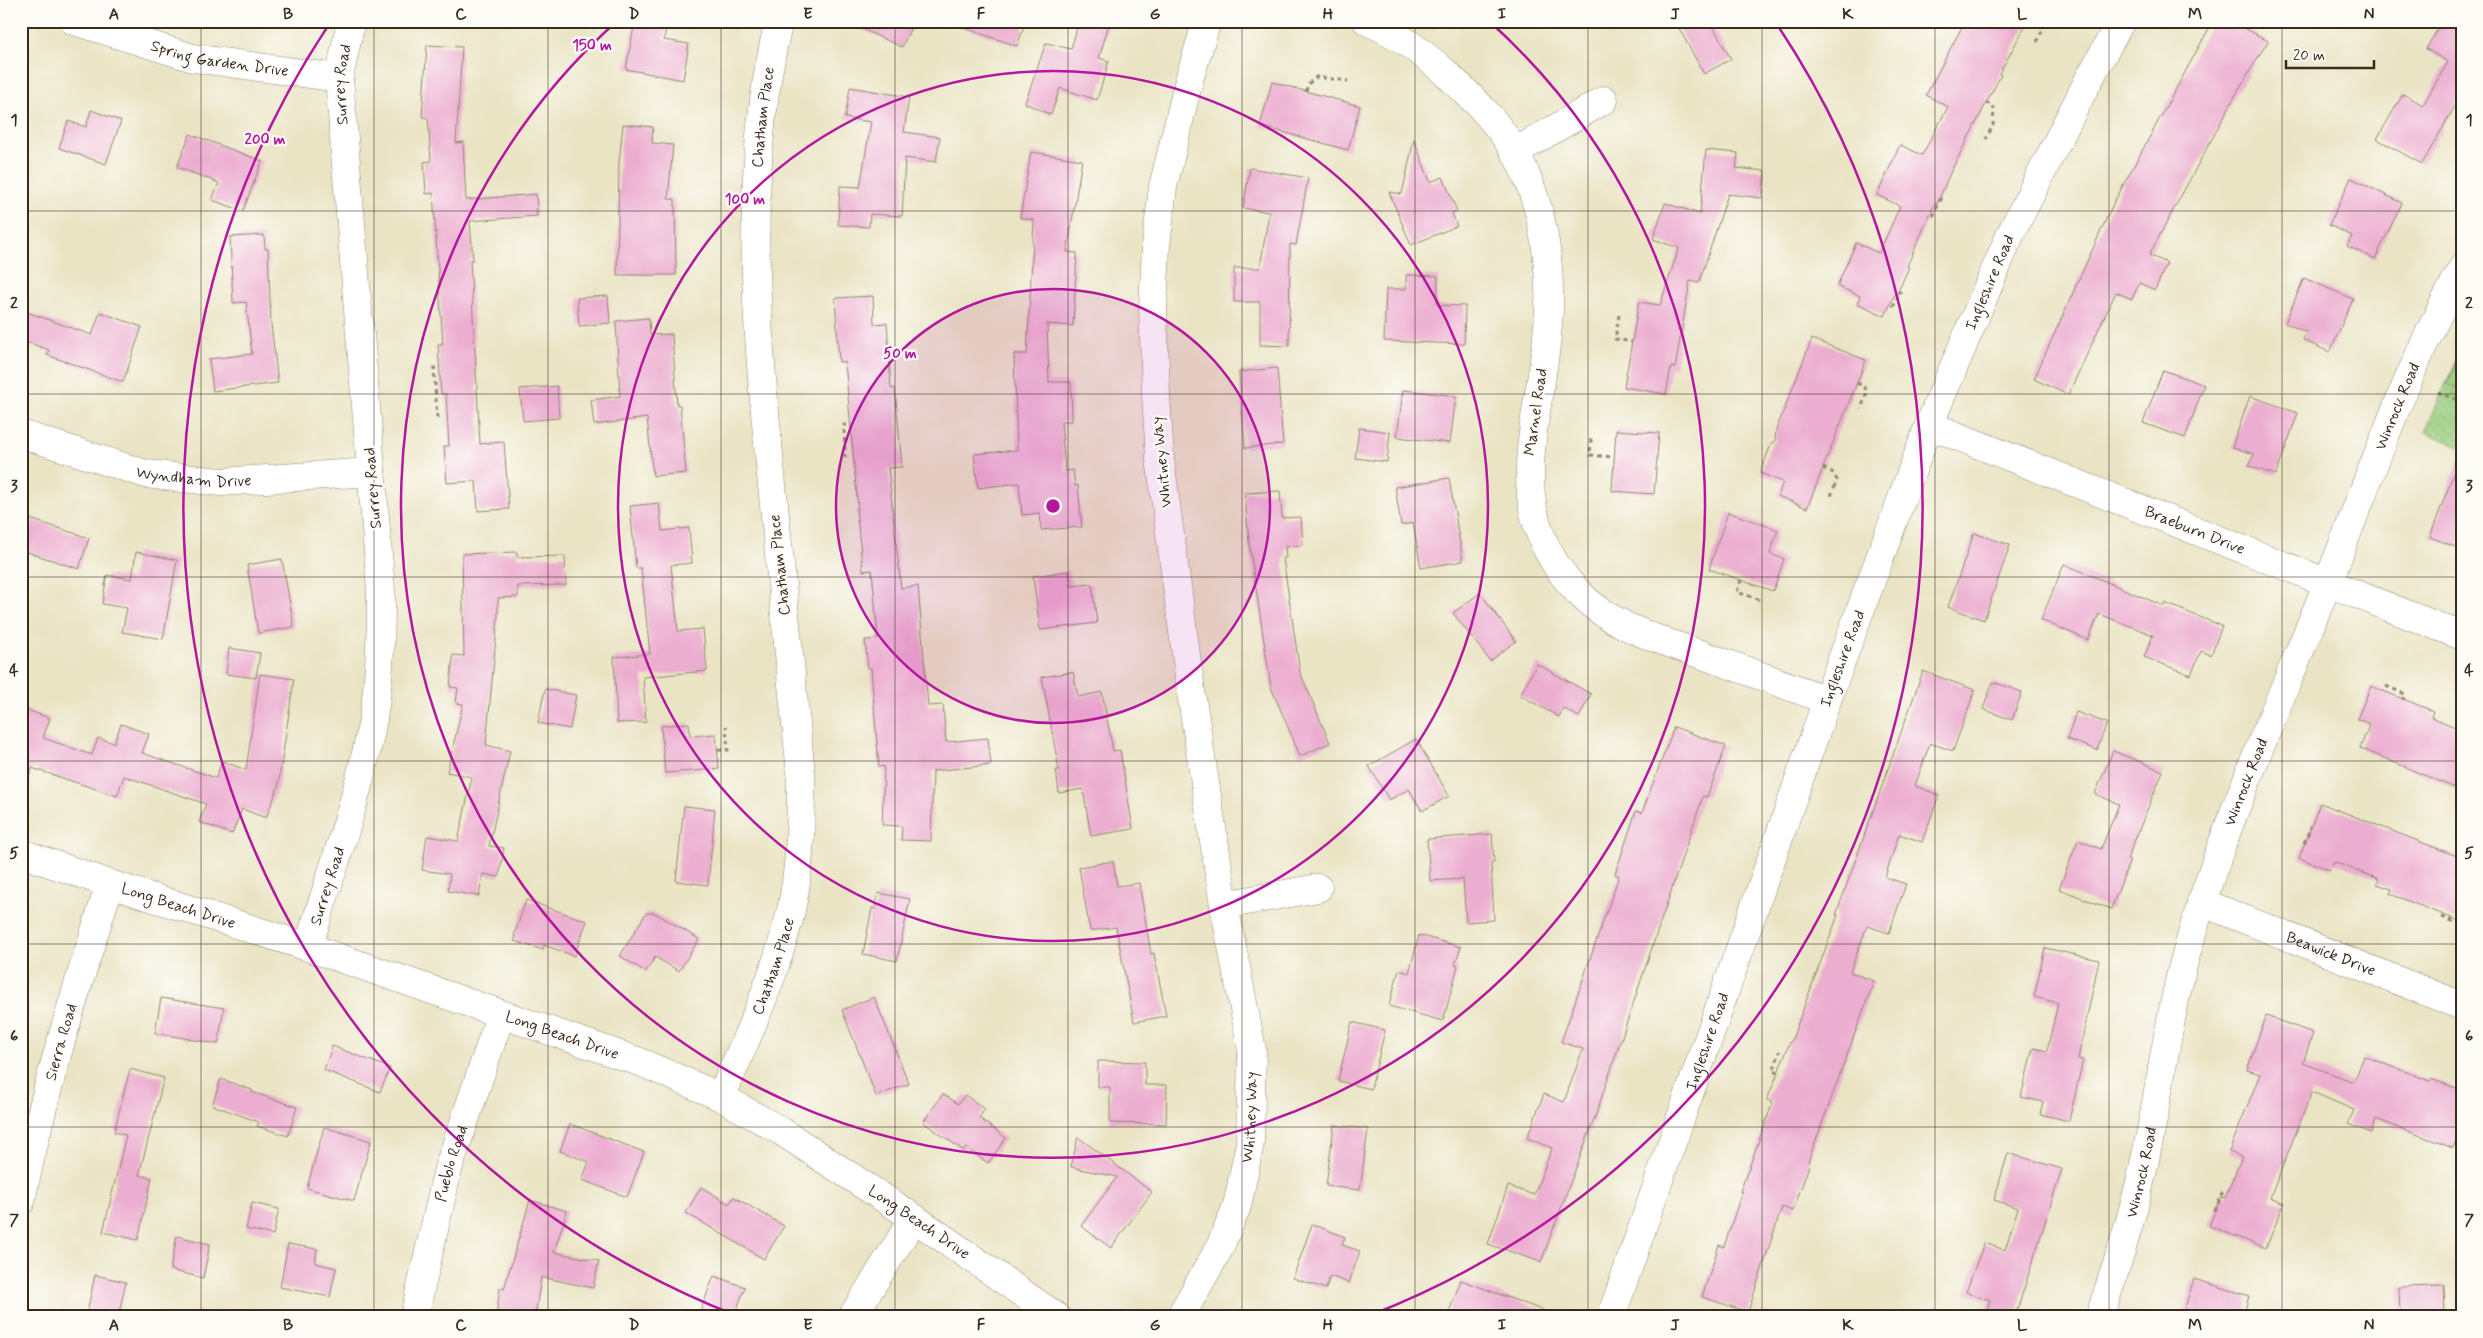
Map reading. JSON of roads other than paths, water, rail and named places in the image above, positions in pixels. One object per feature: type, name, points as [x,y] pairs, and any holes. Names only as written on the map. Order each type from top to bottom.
[{"type":"street","name":"Spring Garden Drive","points":[[74,21],[193,58],[339,78]]},
{"type":"street","name":"Surrey Road","points":[[308,947],[351,809],[370,734],[381,641],[381,590],[339,78],[350,21]]},
{"type":"street","name":"Chatham Place","points":[[721,1097],[775,970],[790,914],[797,874],[801,827],[801,774],[757,330],[755,203],[764,107],[779,21]]},
{"type":"street","name":"Whitney Way","points":[[1180,1317],[1220,1247],[1237,1206],[1250,1143],[1252,1050],[1224,905],[1192,699],[1160,459],[1153,309],[1156,246],[1163,187],[1189,80],[1207,21]]},
{"type":"street","name":"Marnel Road","points":[[1367,21],[1396,34],[1437,64],[1495,124],[1515,152],[1526,174],[1534,199],[1547,257],[1549,279],[1547,338],[1531,434],[1529,469],[1534,515],[1548,553],[1577,592],[1613,620],[1632,630],[1827,700]]},
{"type":"street","name":"Ingleshire Road","points":[[1611,1317],[1827,700],[1929,425],[2010,236],[2088,81],[2121,21]]},
{"type":"street","points":[[1515,152],[1604,100]]},
{"type":"street","name":"Winrock Road","points":[[2100,1317],[2133,1209],[2148,1146],[2172,1016],[2202,902],[2231,818],[2396,410],[2462,269]]},
{"type":"street","name":"Braeburn Drive","points":[[1929,425],[2462,636]]},
{"type":"street","name":"Wyndham Drive","points":[[21,434],[146,474],[221,482],[372,472]]},
{"type":"street","name":"Long Beach Drive","points":[[21,853],[110,884],[308,947],[640,1062],[721,1097],[781,1130],[914,1218],[1057,1317]]},
{"type":"street","name":"Sierra Road","points":[[21,1201],[33,1142],[61,1038],[110,884]]},
{"type":"street","points":[[1224,905],[1318,888]]},
{"type":"street","name":"Beawick Drive","points":[[2202,902],[2462,1006]]},
{"type":"street","name":"Pueblo Road","points":[[414,1317],[448,1169],[501,1014]]},
{"type":"street","points":[[852,1317],[914,1218]]}]
